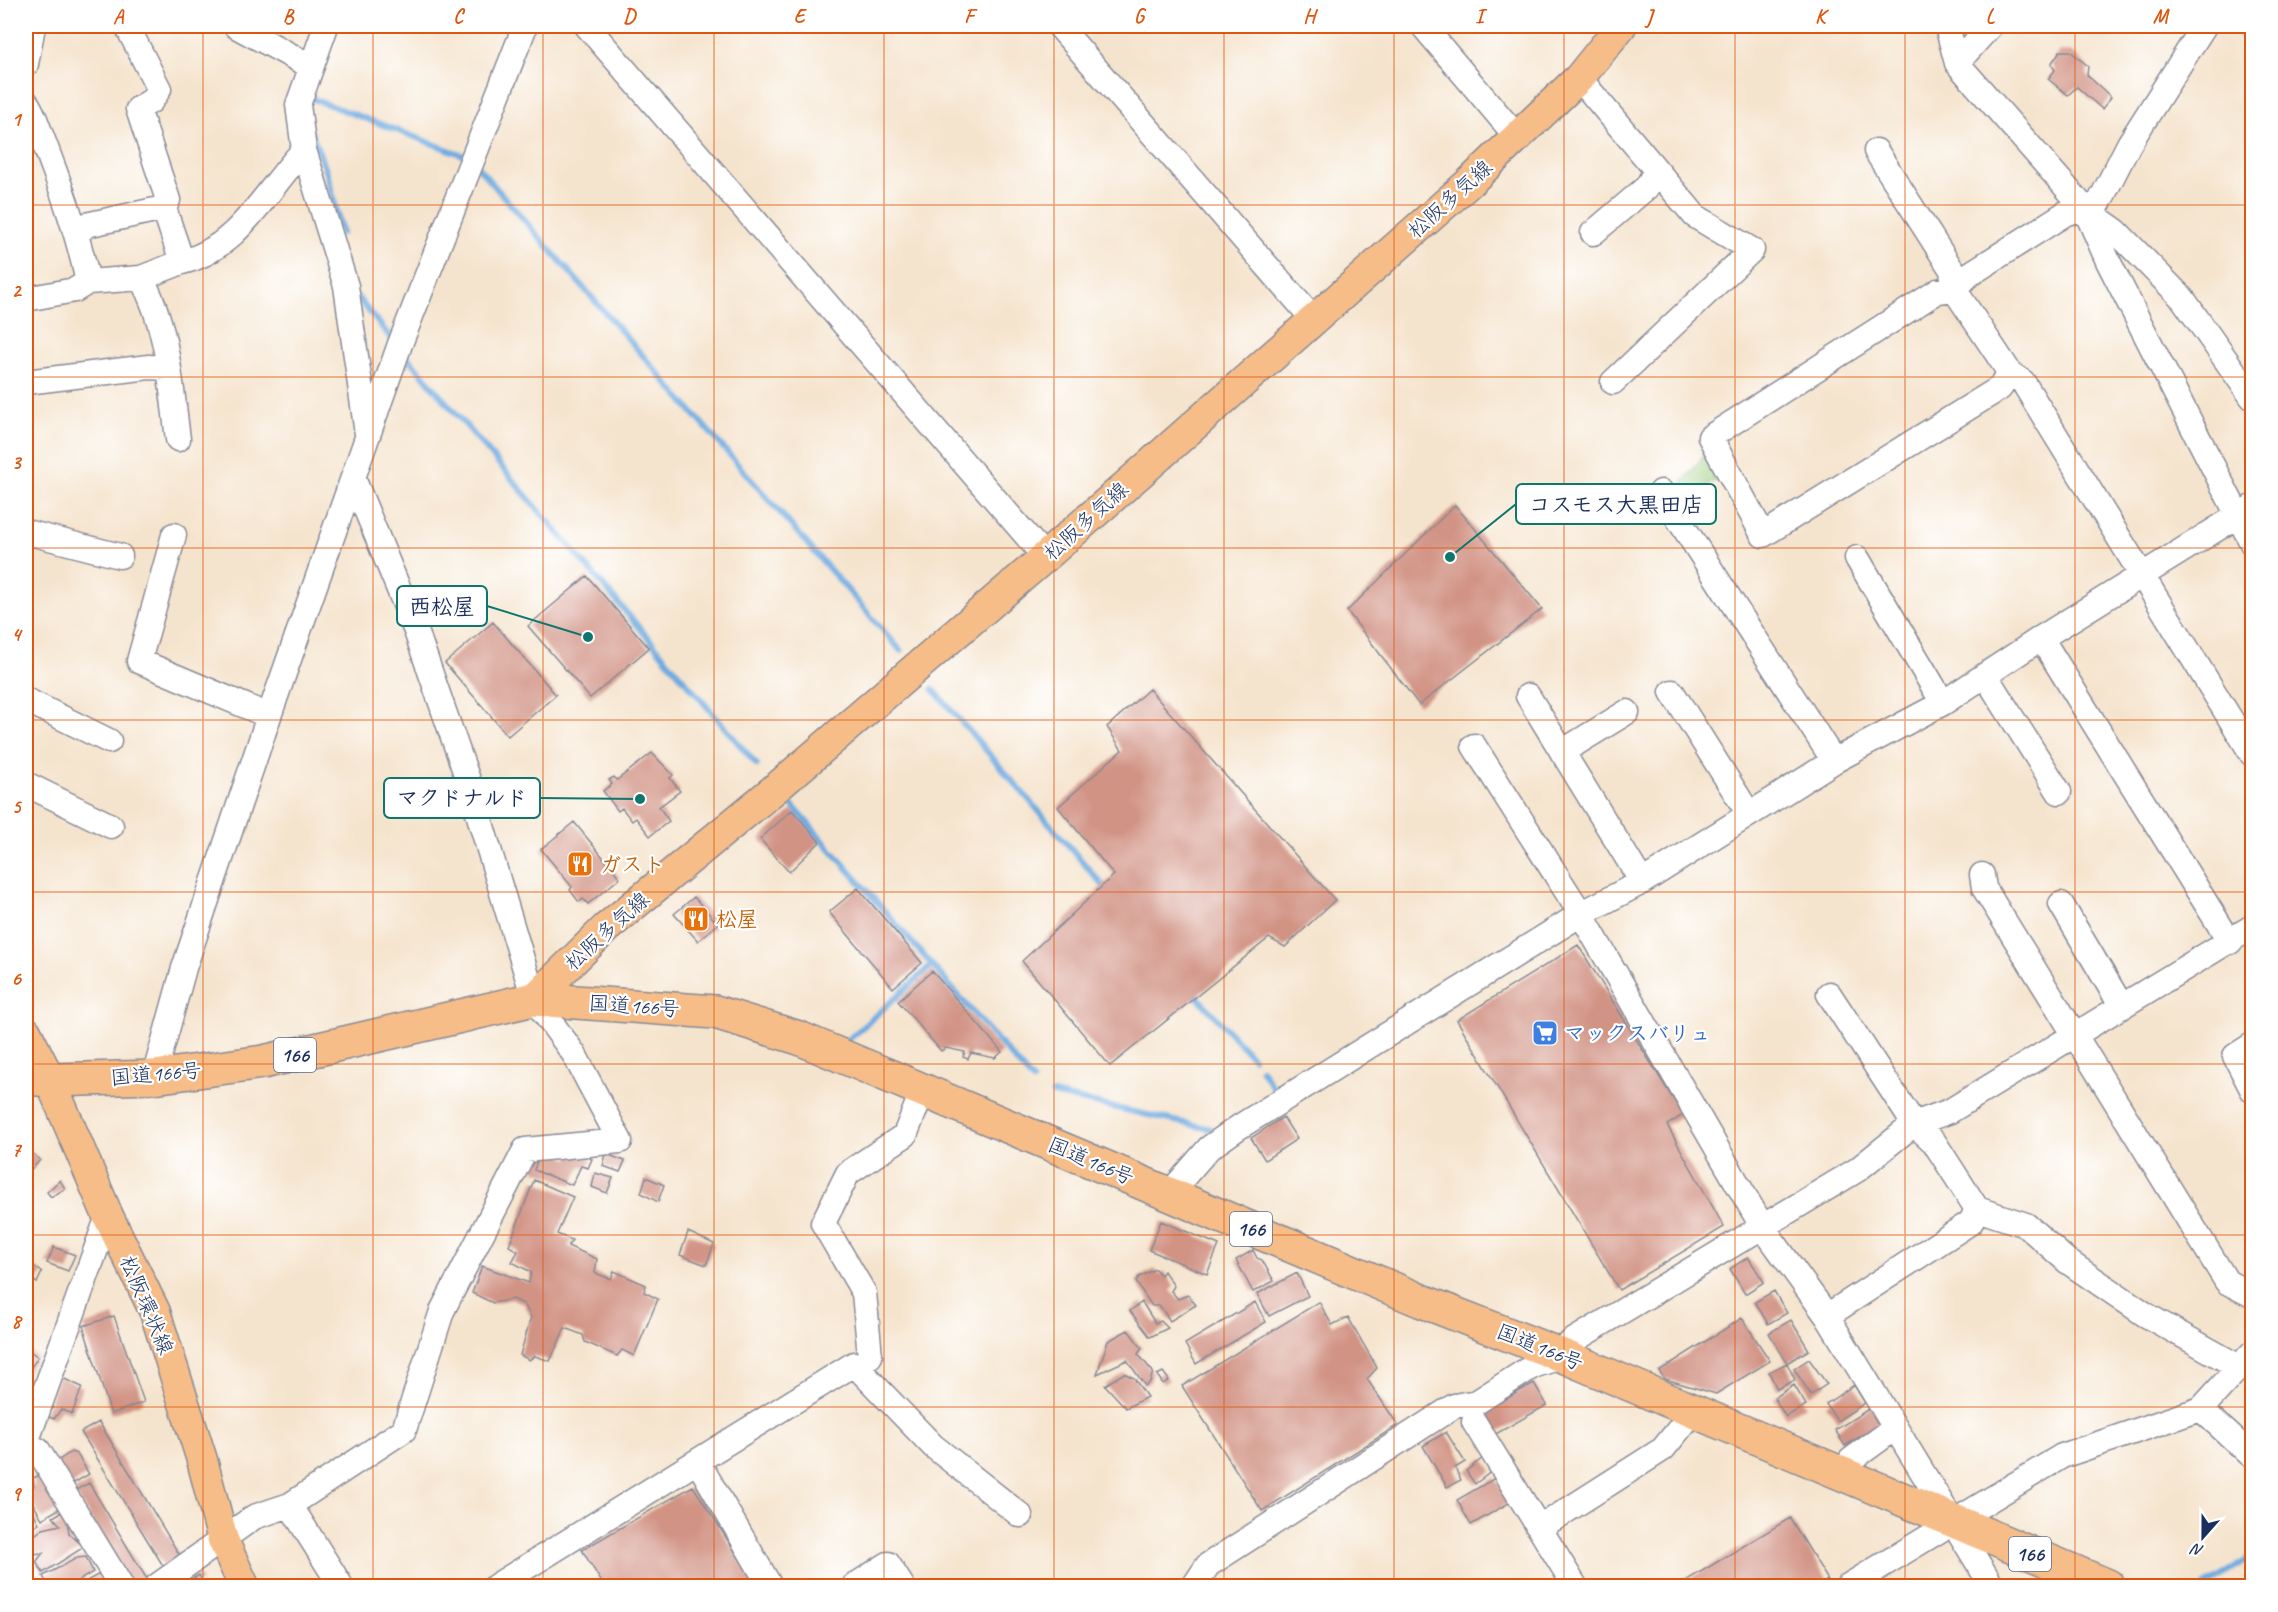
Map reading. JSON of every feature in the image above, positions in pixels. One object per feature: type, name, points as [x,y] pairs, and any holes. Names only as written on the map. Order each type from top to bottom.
[{"type":"highway","name":"国道166号","points":[[38,1079],[154,1077],[263,1062],[534,999],[715,1012],[799,1038],[1422,1301],[1563,1356],[2108,1587]]},
{"type":"main road","name":"松阪多気線","points":[[534,999],[606,928],[782,783],[1046,557],[1470,182],[1579,78],[1621,26]]},
{"type":"main road","name":"松阪環状線","points":[[26,1032],[38,1079],[155,1312],[202,1460],[223,1540],[244,1587]]},
{"type":"street","points":[[26,64],[33,26]]},
{"type":"street","points":[[127,26],[159,89],[150,101],[138,109],[168,200],[164,208],[182,261]]},
{"type":"street","points":[[236,26],[312,61]]},
{"type":"street","points":[[326,26],[298,105],[304,150],[346,285],[367,439]]},
{"type":"street","points":[[154,1077],[184,968],[269,716],[398,350],[525,26]]},
{"type":"street","points":[[587,26],[1046,557]]},
{"type":"street","points":[[1059,26],[1313,319]]},
{"type":"street","points":[[1423,26],[1517,136]]},
{"type":"street","points":[[1947,26],[1957,63],[2085,210],[2116,231],[2183,298],[2253,397]]},
{"type":"street","points":[[1957,63],[1990,26]]},
{"type":"street","points":[[2010,374],[2000,388],[1763,535],[1710,437],[1938,291],[1954,289],[1970,274],[2066,213],[2085,210],[2099,202],[2129,144],[2204,26]]},
{"type":"street","points":[[1579,78],[1695,216],[1752,250],[1613,382]]},
{"type":"street","points":[[26,102],[57,175],[71,225],[78,233],[88,282]]},
{"type":"street","points":[[26,299],[75,290],[88,282],[141,278],[182,261],[202,257],[230,239],[304,150]]},
{"type":"street","points":[[1876,151],[1952,270],[1954,289],[2010,374],[2024,382],[2143,573],[2245,725],[2253,754]]},
{"type":"street","points":[[1593,233],[1647,187],[1656,170]]},
{"type":"street","points":[[78,233],[86,225],[164,208]]},
{"type":"street","points":[[2085,210],[2108,261],[2246,511],[2253,543]]},
{"type":"street","points":[[141,278],[153,298],[168,368],[178,439]]},
{"type":"street","points":[[26,382],[149,367],[168,368]]},
{"type":"street","points":[[157,1587],[254,1517],[290,1505],[404,1430],[442,1311],[525,1150],[620,1142],[574,1054],[534,999],[469,783],[417,631],[353,478]]},
{"type":"street","points":[[1661,492],[1834,761]]},
{"type":"street","points":[[1169,1194],[1209,1148],[1239,1127],[1581,914],[1642,882],[1834,761],[1943,703],[2143,573],[2246,511]]},
{"type":"street","points":[[26,532],[120,556]]},
{"type":"street","points":[[174,535],[139,661],[269,716]]},
{"type":"street","points":[[1857,558],[1943,703]]},
{"type":"street","points":[[2041,638],[2230,942]]},
{"type":"street","points":[[1985,675],[2059,792]]},
{"type":"street","points":[[1672,692],[1749,814]]},
{"type":"street","points":[[1528,696],[1642,882]]},
{"type":"street","points":[[26,700],[109,741]]},
{"type":"street","points":[[1562,752],[1627,712]]},
{"type":"street","points":[[1474,746],[1581,914],[1762,1226],[1827,1316],[1992,1587]]},
{"type":"street","points":[[26,784],[111,826]]},
{"type":"street","points":[[1982,875],[1984,888],[2077,1035],[2227,1282],[2253,1294]]},
{"type":"street","points":[[2061,904],[2122,1007]]},
{"type":"street","points":[[1194,1587],[1208,1565],[1455,1406],[1477,1402],[1533,1366],[1563,1356],[1571,1342],[1857,1170],[1914,1124],[1950,1111],[2253,927]]},
{"type":"street","points":[[1829,994],[1914,1124],[1934,1142],[1977,1209],[2026,1225],[2067,1261],[2146,1315],[2246,1360],[2201,1408],[2062,1456],[1848,1587]]},
{"type":"street","points":[[2253,1045],[2235,1056],[2253,1089]]},
{"type":"street","points":[[870,1356],[864,1293],[823,1223],[848,1173],[905,1135],[923,1090]]},
{"type":"street","points":[[1827,1316],[1971,1222],[1977,1209]]},
{"type":"street","points":[[108,1216],[26,1444],[38,1450],[121,1587]]},
{"type":"street","points":[[496,1587],[854,1364],[933,1446],[1020,1515]]},
{"type":"street","points":[[2201,1408],[2253,1456]]},
{"type":"street","points":[[1537,1525],[1552,1520],[1663,1449],[1693,1412]]},
{"type":"street","points":[[1474,1422],[1575,1587]]},
{"type":"street","points":[[1845,1477],[1851,1460],[1895,1428]]},
{"type":"street","points":[[698,1462],[770,1587]]},
{"type":"street","points":[[290,1505],[341,1587]]},
{"type":"street","points":[[854,1587],[888,1564],[902,1587]]},
{"type":"green space","points":[[1706,453],[1720,478],[1686,498],[1681,485]]},
{"type":"building","points":[[2060,51],[2070,51],[2088,66],[2087,75],[2111,97],[2102,109],[2077,87],[2068,95],[2048,79],[2055,70],[2051,64]]},
{"type":"building","points":[[1455,505],[1542,609],[1419,705],[1347,611]]},
{"type":"building","points":[[587,576],[649,648],[590,698],[528,626]]},
{"type":"building","points":[[493,622],[556,695],[508,736],[445,663]]},
{"type":"building","points":[[1149,689],[1335,900],[1285,947],[1269,938],[1110,1066],[1022,961],[1114,875],[1058,807],[1122,750],[1107,727]]},
{"type":"building","points":[[652,753],[673,775],[670,778],[680,791],[659,807],[669,821],[650,836],[636,818],[632,821],[622,808],[618,811],[603,791],[612,784],[609,780],[614,777],[617,780]]},
{"type":"building","points":[[792,810],[820,842],[789,872],[760,839]]},
{"type":"building","name":"ガスト","points":[[574,822],[620,878],[588,904],[583,899],[579,902],[570,890],[572,887],[541,849]]},
{"type":"building","points":[[858,888],[922,963],[893,988],[829,912]]},
{"type":"building","name":"松屋","points":[[694,897],[718,924],[698,941],[674,914]]},
{"type":"building","points":[[1578,945],[1683,1115],[1667,1125],[1724,1227],[1619,1290],[1457,1020]]},
{"type":"building","points":[[932,971],[1002,1052],[995,1058],[971,1053],[968,1059],[963,1057],[965,1052],[946,1048],[941,1051],[898,1001]]},
{"type":"building","points":[[1283,1117],[1297,1139],[1265,1160],[1251,1138]]},
{"type":"building","points":[[26,1147],[40,1160],[26,1175]]},
{"type":"building","points":[[550,1151],[568,1159],[575,1152],[592,1159],[588,1168],[581,1166],[572,1185],[534,1170],[539,1155]]},
{"type":"building","points":[[606,1154],[625,1161],[620,1172],[603,1166]]},
{"type":"building","points":[[595,1173],[613,1178],[607,1193],[592,1187]]},
{"type":"building","points":[[646,1177],[664,1185],[658,1202],[641,1193]]},
{"type":"building","points":[[60,1180],[65,1189],[51,1197],[47,1192]]},
{"type":"building","points":[[534,1180],[573,1197],[557,1234],[572,1240],[568,1246],[597,1259],[595,1273],[611,1279],[614,1271],[646,1285],[644,1292],[658,1299],[634,1356],[622,1350],[617,1356],[585,1342],[583,1335],[565,1328],[550,1361],[535,1356],[529,1360],[520,1355],[531,1317],[524,1304],[513,1299],[493,1303],[472,1293],[482,1266],[529,1283],[531,1272],[512,1262],[518,1251],[509,1246]]},
{"type":"building","points":[[1161,1221],[1219,1245],[1207,1274],[1149,1250]]},
{"type":"building","points":[[688,1232],[714,1244],[706,1265],[680,1255]]},
{"type":"building","points":[[54,1247],[75,1255],[68,1271],[47,1263]]},
{"type":"building","points":[[1253,1250],[1257,1258],[1262,1260],[1274,1281],[1253,1292],[1236,1260]]},
{"type":"building","points":[[1748,1257],[1764,1282],[1745,1294],[1730,1269]]},
{"type":"building","points":[[26,1261],[42,1272],[37,1283],[26,1275]]},
{"type":"building","points":[[1155,1269],[1161,1275],[1164,1271],[1174,1286],[1171,1291],[1178,1299],[1188,1295],[1196,1305],[1170,1321],[1160,1306],[1152,1306],[1136,1282],[1139,1277]]},
{"type":"building","points":[[1297,1273],[1308,1296],[1269,1316],[1257,1294]]},
{"type":"building","points":[[1774,1291],[1787,1313],[1768,1324],[1755,1302]]},
{"type":"building","points":[[1142,1302],[1155,1323],[1161,1321],[1168,1328],[1150,1337],[1130,1311]]},
{"type":"building","points":[[1255,1302],[1266,1322],[1196,1364],[1185,1344]]},
{"type":"building","points":[[1319,1302],[1332,1325],[1348,1317],[1377,1368],[1367,1379],[1398,1425],[1262,1511],[1182,1386]]},
{"type":"building","points":[[114,1316],[144,1402],[111,1414],[83,1326]]},
{"type":"building","points":[[1742,1318],[1770,1361],[1716,1394],[1665,1379],[1659,1371]]},
{"type":"building","points":[[1791,1320],[1809,1350],[1787,1363],[1769,1333]]},
{"type":"building","points":[[1128,1330],[1142,1348],[1138,1354],[1153,1372],[1150,1382],[1145,1386],[1127,1360],[1097,1374],[1108,1341]]},
{"type":"building","points":[[26,1348],[38,1357],[26,1375]]},
{"type":"building","points":[[1809,1359],[1827,1384],[1811,1395],[1794,1369]]},
{"type":"building","points":[[1787,1363],[1795,1380],[1777,1389],[1769,1372]]},
{"type":"building","points":[[1163,1372],[1169,1380],[1163,1384],[1157,1375]]},
{"type":"building","points":[[1124,1373],[1134,1378],[1147,1397],[1126,1408],[1105,1385]]},
{"type":"building","points":[[58,1376],[82,1387],[72,1414],[61,1409],[54,1419],[45,1415]]},
{"type":"building","points":[[1534,1383],[1547,1405],[1494,1435],[1481,1413]]},
{"type":"building","points":[[1794,1385],[1806,1405],[1786,1417],[1774,1398]]},
{"type":"building","points":[[1854,1385],[1865,1403],[1837,1421],[1826,1404]]},
{"type":"building","points":[[1875,1405],[1886,1421],[1845,1446],[1835,1430]]},
{"type":"building","points":[[99,1422],[182,1559],[165,1569],[81,1432]]},
{"type":"building","points":[[1446,1432],[1465,1462],[1455,1468],[1461,1480],[1447,1487],[1423,1446]]},
{"type":"building","points":[[71,1452],[77,1454],[89,1474],[69,1486],[56,1462]]},
{"type":"building","points":[[1483,1458],[1492,1471],[1475,1484],[1466,1471]]},
{"type":"building","points":[[42,1474],[59,1509],[42,1519],[26,1492],[34,1486],[33,1478]]},
{"type":"building","points":[[1495,1478],[1509,1503],[1471,1525],[1457,1500]]},
{"type":"building","points":[[89,1483],[148,1581],[138,1586],[131,1586],[74,1491]]},
{"type":"building","points":[[693,1486],[757,1586],[604,1586],[582,1550]]},
{"type":"building","points":[[26,1499],[39,1523],[26,1535]]},
{"type":"building","points":[[65,1510],[69,1533],[84,1547],[43,1573],[36,1562],[43,1553],[32,1554],[26,1541],[43,1529],[60,1525],[53,1517]]},
{"type":"building","points":[[1790,1518],[1828,1580],[1818,1586],[1677,1586]]},
{"type":"building","points":[[86,1557],[93,1572],[70,1586],[48,1586],[43,1576],[77,1558]]},
{"type":"building","points":[[103,1572],[111,1586],[82,1586],[81,1584]]},
{"type":"building","points":[[199,1575],[202,1581],[193,1586],[184,1586],[183,1584]]},
{"type":"waterway","points":[[308,97],[468,157]]},
{"type":"waterway","points":[[312,134],[327,173],[342,233]]},
{"type":"waterway","points":[[477,166],[901,651]]},
{"type":"waterway","points":[[358,298],[395,343]]},
{"type":"waterway","points":[[404,353],[757,765]]},
{"type":"waterway","points":[[933,689],[1107,890]]},
{"type":"waterway","points":[[793,806],[1033,1081]]},
{"type":"waterway","points":[[847,1041],[931,966]]},
{"type":"waterway","points":[[1193,992],[1253,1058]]},
{"type":"waterway","points":[[1261,1069],[1277,1094]]},
{"type":"waterway","points":[[1053,1094],[1211,1129]]},
{"type":"waterway","points":[[2205,1586],[2252,1557]]},
{"type":"place","name":"コスモス大黒田店","points":[[1450,557]]},
{"type":"place","name":"西松屋","points":[[588,637]]},
{"type":"place","name":"マクドナルド","points":[[640,799]]},
{"type":"place","name":"ガスト","points":[[580,864]]},
{"type":"place","name":"松屋","points":[[696,919]]},
{"type":"place","name":"マックスバリュ","points":[[1545,1033]]}]
